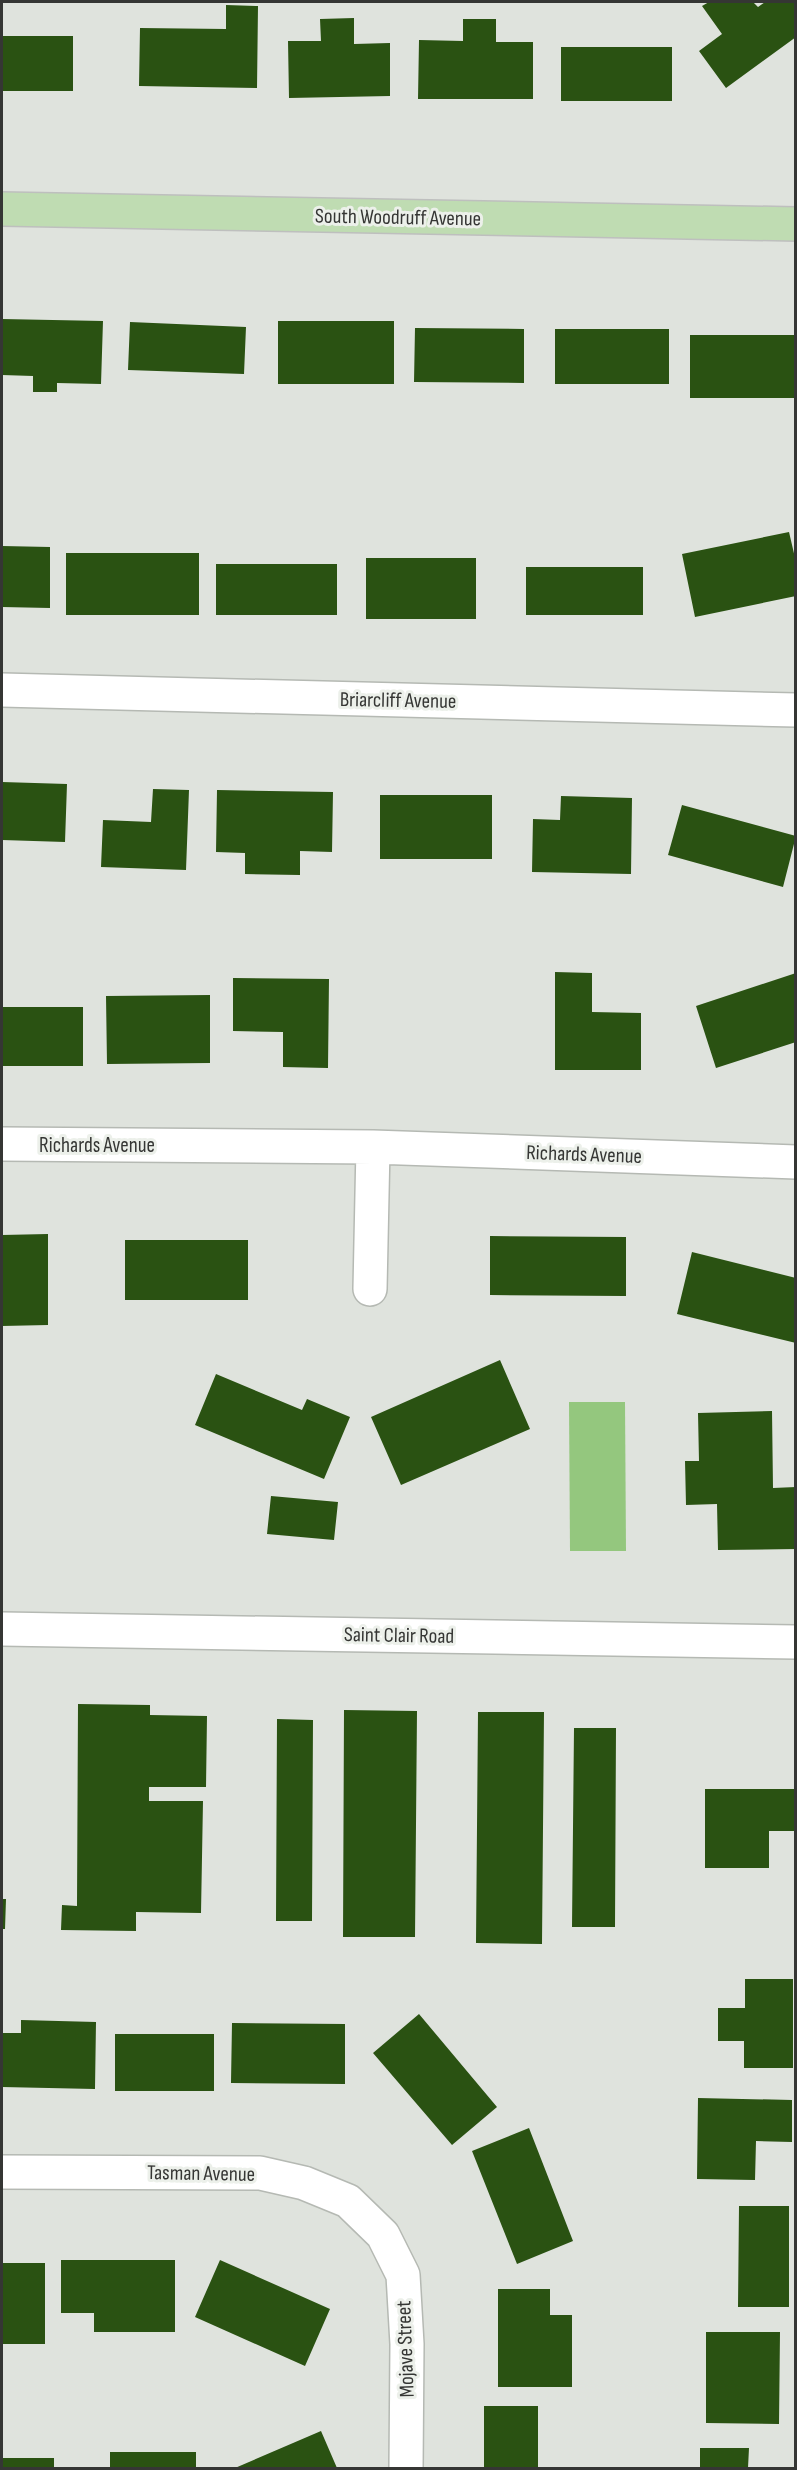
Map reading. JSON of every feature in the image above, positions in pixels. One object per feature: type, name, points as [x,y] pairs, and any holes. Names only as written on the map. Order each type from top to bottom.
[{"type":"main road","name":"South Woodruff Avenue","points":[[2,209],[795,224]]},
{"type":"street","name":"Briarcliff Avenue","points":[[2,690],[795,710]]},
{"type":"street","name":"Richards Avenue","points":[[2,1144],[373,1147],[795,1162]]},
{"type":"street","points":[[370,1289],[373,1147]]},
{"type":"street","name":"Saint Clair Road","points":[[2,1629],[795,1642]]},
{"type":"street","name":"Tasman Avenue","points":[[2,2172],[260,2173],[304,2183],[348,2201],[383,2235]]},
{"type":"street","name":"Mojave Street","points":[[383,2235],[403,2275],[407,2344],[406,2469]]},
{"type":"green space","points":[[569,1402],[625,1402],[626,1551],[570,1551]]},
{"type":"building","points":[[709,2],[753,2],[758,7],[765,2],[794,2],[796,37],[726,88],[699,51],[722,34],[702,6]]},
{"type":"building","points":[[226,5],[258,6],[257,88],[139,86],[140,28],[226,29]]},
{"type":"building","points":[[354,18],[354,44],[390,43],[390,96],[289,98],[288,41],[321,41],[320,19]]},
{"type":"building","points":[[463,19],[496,19],[496,42],[533,42],[533,99],[418,99],[419,40],[463,41]]},
{"type":"building","points":[[2,36],[73,36],[73,91],[2,91]]},
{"type":"building","points":[[561,47],[672,47],[672,101],[561,101]]},
{"type":"building","points":[[2,319],[103,321],[101,384],[57,383],[57,392],[33,392],[33,376],[2,375]]},
{"type":"building","points":[[278,321],[394,321],[394,384],[278,384]]},
{"type":"building","points":[[130,322],[246,327],[244,374],[128,370]]},
{"type":"building","points":[[415,328],[524,329],[524,383],[414,382]]},
{"type":"building","points":[[555,329],[669,329],[669,384],[555,384]]},
{"type":"building","points":[[690,335],[796,335],[796,398],[690,398]]},
{"type":"building","points":[[789,532],[796,562],[796,596],[695,617],[682,554]]},
{"type":"building","points":[[2,546],[50,547],[50,608],[2,607]]},
{"type":"building","points":[[66,553],[199,553],[199,615],[66,615]]},
{"type":"building","points":[[366,558],[476,558],[476,619],[366,619]]},
{"type":"building","points":[[216,564],[337,564],[337,615],[216,615]]},
{"type":"building","points":[[526,567],[643,567],[643,615],[526,615]]},
{"type":"building","points":[[2,782],[67,784],[65,842],[2,840]]},
{"type":"building","points":[[153,789],[189,790],[186,870],[101,867],[103,820],[151,822]]},
{"type":"building","points":[[217,790],[333,792],[332,852],[300,851],[300,875],[245,874],[245,853],[216,852]]},
{"type":"building","points":[[380,795],[492,795],[492,859],[380,859]]},
{"type":"building","points":[[561,796],[632,798],[631,874],[532,872],[533,819],[560,820]]},
{"type":"building","points":[[682,805],[796,836],[783,887],[668,855]]},
{"type":"building","points":[[555,972],[592,973],[592,1012],[641,1013],[641,1070],[555,1070]]},
{"type":"building","points":[[796,973],[796,1042],[716,1068],[696,1006]]},
{"type":"building","points":[[233,978],[329,979],[328,1068],[283,1067],[283,1032],[233,1031]]},
{"type":"building","points":[[210,995],[210,1063],[107,1064],[106,996]]},
{"type":"building","points":[[2,1007],[83,1007],[83,1066],[2,1066]]},
{"type":"building","points":[[48,1234],[48,1325],[2,1326],[2,1235]]},
{"type":"building","points":[[490,1236],[626,1237],[626,1296],[490,1295]]},
{"type":"building","points":[[125,1240],[248,1240],[248,1300],[125,1300]]},
{"type":"building","points":[[692,1252],[796,1278],[796,1343],[677,1314]]},
{"type":"building","points":[[500,1360],[530,1429],[401,1485],[371,1417]]},
{"type":"building","points":[[216,1374],[302,1410],[307,1399],[350,1417],[324,1479],[195,1425]]},
{"type":"building","points":[[772,1411],[773,1488],[796,1487],[796,1549],[718,1550],[717,1504],[686,1505],[685,1461],[699,1461],[698,1413]]},
{"type":"building","points":[[271,1496],[338,1502],[334,1540],[267,1534]]},
{"type":"building","points":[[78,1704],[150,1705],[150,1715],[207,1716],[206,1787],[149,1787],[149,1801],[203,1801],[201,1913],[136,1912],[136,1931],[61,1930],[62,1905],[77,1906]]},
{"type":"building","points":[[344,1710],[417,1711],[415,1937],[343,1937]]},
{"type":"building","points":[[478,1712],[544,1712],[542,1944],[476,1943]]},
{"type":"building","points":[[277,1719],[313,1720],[312,1921],[276,1921]]},
{"type":"building","points":[[574,1728],[616,1728],[615,1927],[572,1927]]},
{"type":"building","points":[[705,1789],[796,1789],[796,1831],[769,1831],[769,1868],[705,1868]]},
{"type":"building","points":[[2,1899],[6,1899],[5,1929],[2,1929]]},
{"type":"building","points":[[745,1979],[793,1979],[793,2068],[744,2068],[744,2041],[718,2041],[718,2008],[745,2008]]},
{"type":"building","points":[[419,2014],[497,2107],[452,2145],[373,2053]]},
{"type":"building","points":[[21,2020],[96,2022],[95,2089],[2,2087],[2,2033],[21,2033]]},
{"type":"building","points":[[232,2023],[345,2024],[345,2084],[231,2083]]},
{"type":"building","points":[[115,2034],[214,2034],[214,2091],[115,2091]]},
{"type":"building","points":[[698,2098],[792,2100],[792,2142],[756,2141],[755,2180],[697,2179]]},
{"type":"building","points":[[529,2128],[573,2241],[517,2264],[472,2151]]},
{"type":"building","points":[[739,2206],[789,2206],[789,2307],[738,2307]]},
{"type":"building","points":[[61,2260],[175,2260],[175,2332],[94,2332],[94,2313],[61,2313]]},
{"type":"building","points":[[220,2260],[330,2309],[305,2366],[195,2317]]},
{"type":"building","points":[[2,2263],[45,2263],[45,2344],[2,2344]]},
{"type":"building","points":[[498,2289],[550,2289],[550,2315],[572,2315],[572,2387],[498,2387]]},
{"type":"building","points":[[706,2332],[780,2332],[779,2424],[706,2423]]},
{"type":"building","points":[[484,2406],[538,2406],[538,2468],[484,2468]]},
{"type":"building","points":[[321,2431],[337,2468],[235,2468]]},
{"type":"building","points":[[700,2448],[749,2448],[748,2468],[700,2468]]},
{"type":"building","points":[[110,2452],[196,2452],[196,2468],[110,2468]]},
{"type":"building","points":[[3,2458],[54,2458],[54,2468],[3,2468]]}]
